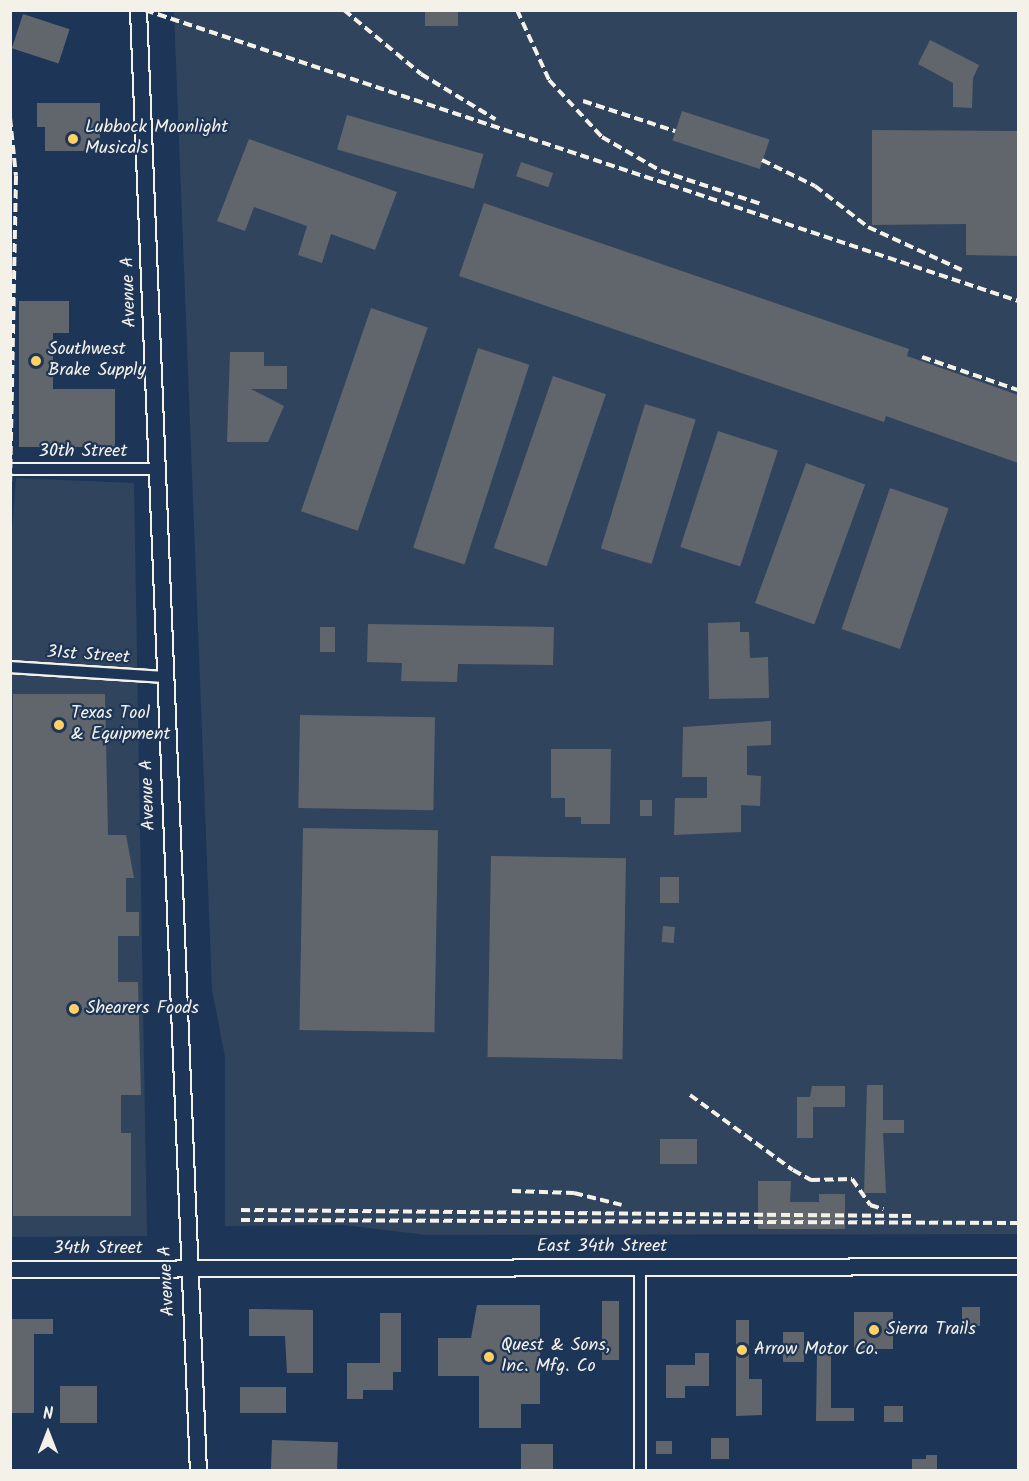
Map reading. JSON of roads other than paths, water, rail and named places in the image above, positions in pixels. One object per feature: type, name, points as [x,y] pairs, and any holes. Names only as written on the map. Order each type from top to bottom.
[{"type":"main road","name":"Avenue A","points":[[138,10],[186,1268],[198,1470]]},
{"type":"main road","name":"East 34th Street","points":[[186,1268],[1018,1266]]},
{"type":"main road","name":"34th Street","points":[[10,1269],[186,1268]]},
{"type":"street","name":"30th Street","points":[[10,469],[156,469]]},
{"type":"street","name":"31st Street","points":[[10,667],[164,677]]},
{"type":"street","points":[[640,1267],[640,1470]]},
{"type":"railway","points":[[145,10],[1018,301]]},
{"type":"railway","points":[[344,10],[421,74],[495,119]]},
{"type":"railway","points":[[517,10],[549,80],[602,137],[661,171],[761,204]]},
{"type":"railway","points":[[583,101],[675,131]]},
{"type":"railway","points":[[10,118],[16,176],[10,491]]},
{"type":"railway","points":[[762,160],[815,186],[868,227],[962,270]]},
{"type":"railway","points":[[922,357],[1018,390]]},
{"type":"railway","points":[[690,1095],[793,1170],[811,1180],[852,1179],[870,1205],[883,1209]]},
{"type":"railway","points":[[512,1191],[574,1193],[622,1205]]},
{"type":"railway","points":[[241,1210],[916,1216]]},
{"type":"railway","points":[[241,1220],[1018,1223]]},
{"type":"place","name":"Lubbock Moonlight Musicals","points":[[73,139]]},
{"type":"place","name":"Southwest Brake Supply","points":[[36,361]]},
{"type":"place","name":"Texas Tool & Equipment","points":[[59,725]]},
{"type":"place","name":"Shearers Foods","points":[[74,1009]]},
{"type":"place","name":"Sierra Trails","points":[[874,1330]]},
{"type":"place","name":"Arrow Motor Co.","points":[[742,1350]]},
{"type":"place","name":"Quest & Sons, Inc. Mfg. Co","points":[[489,1357]]}]
